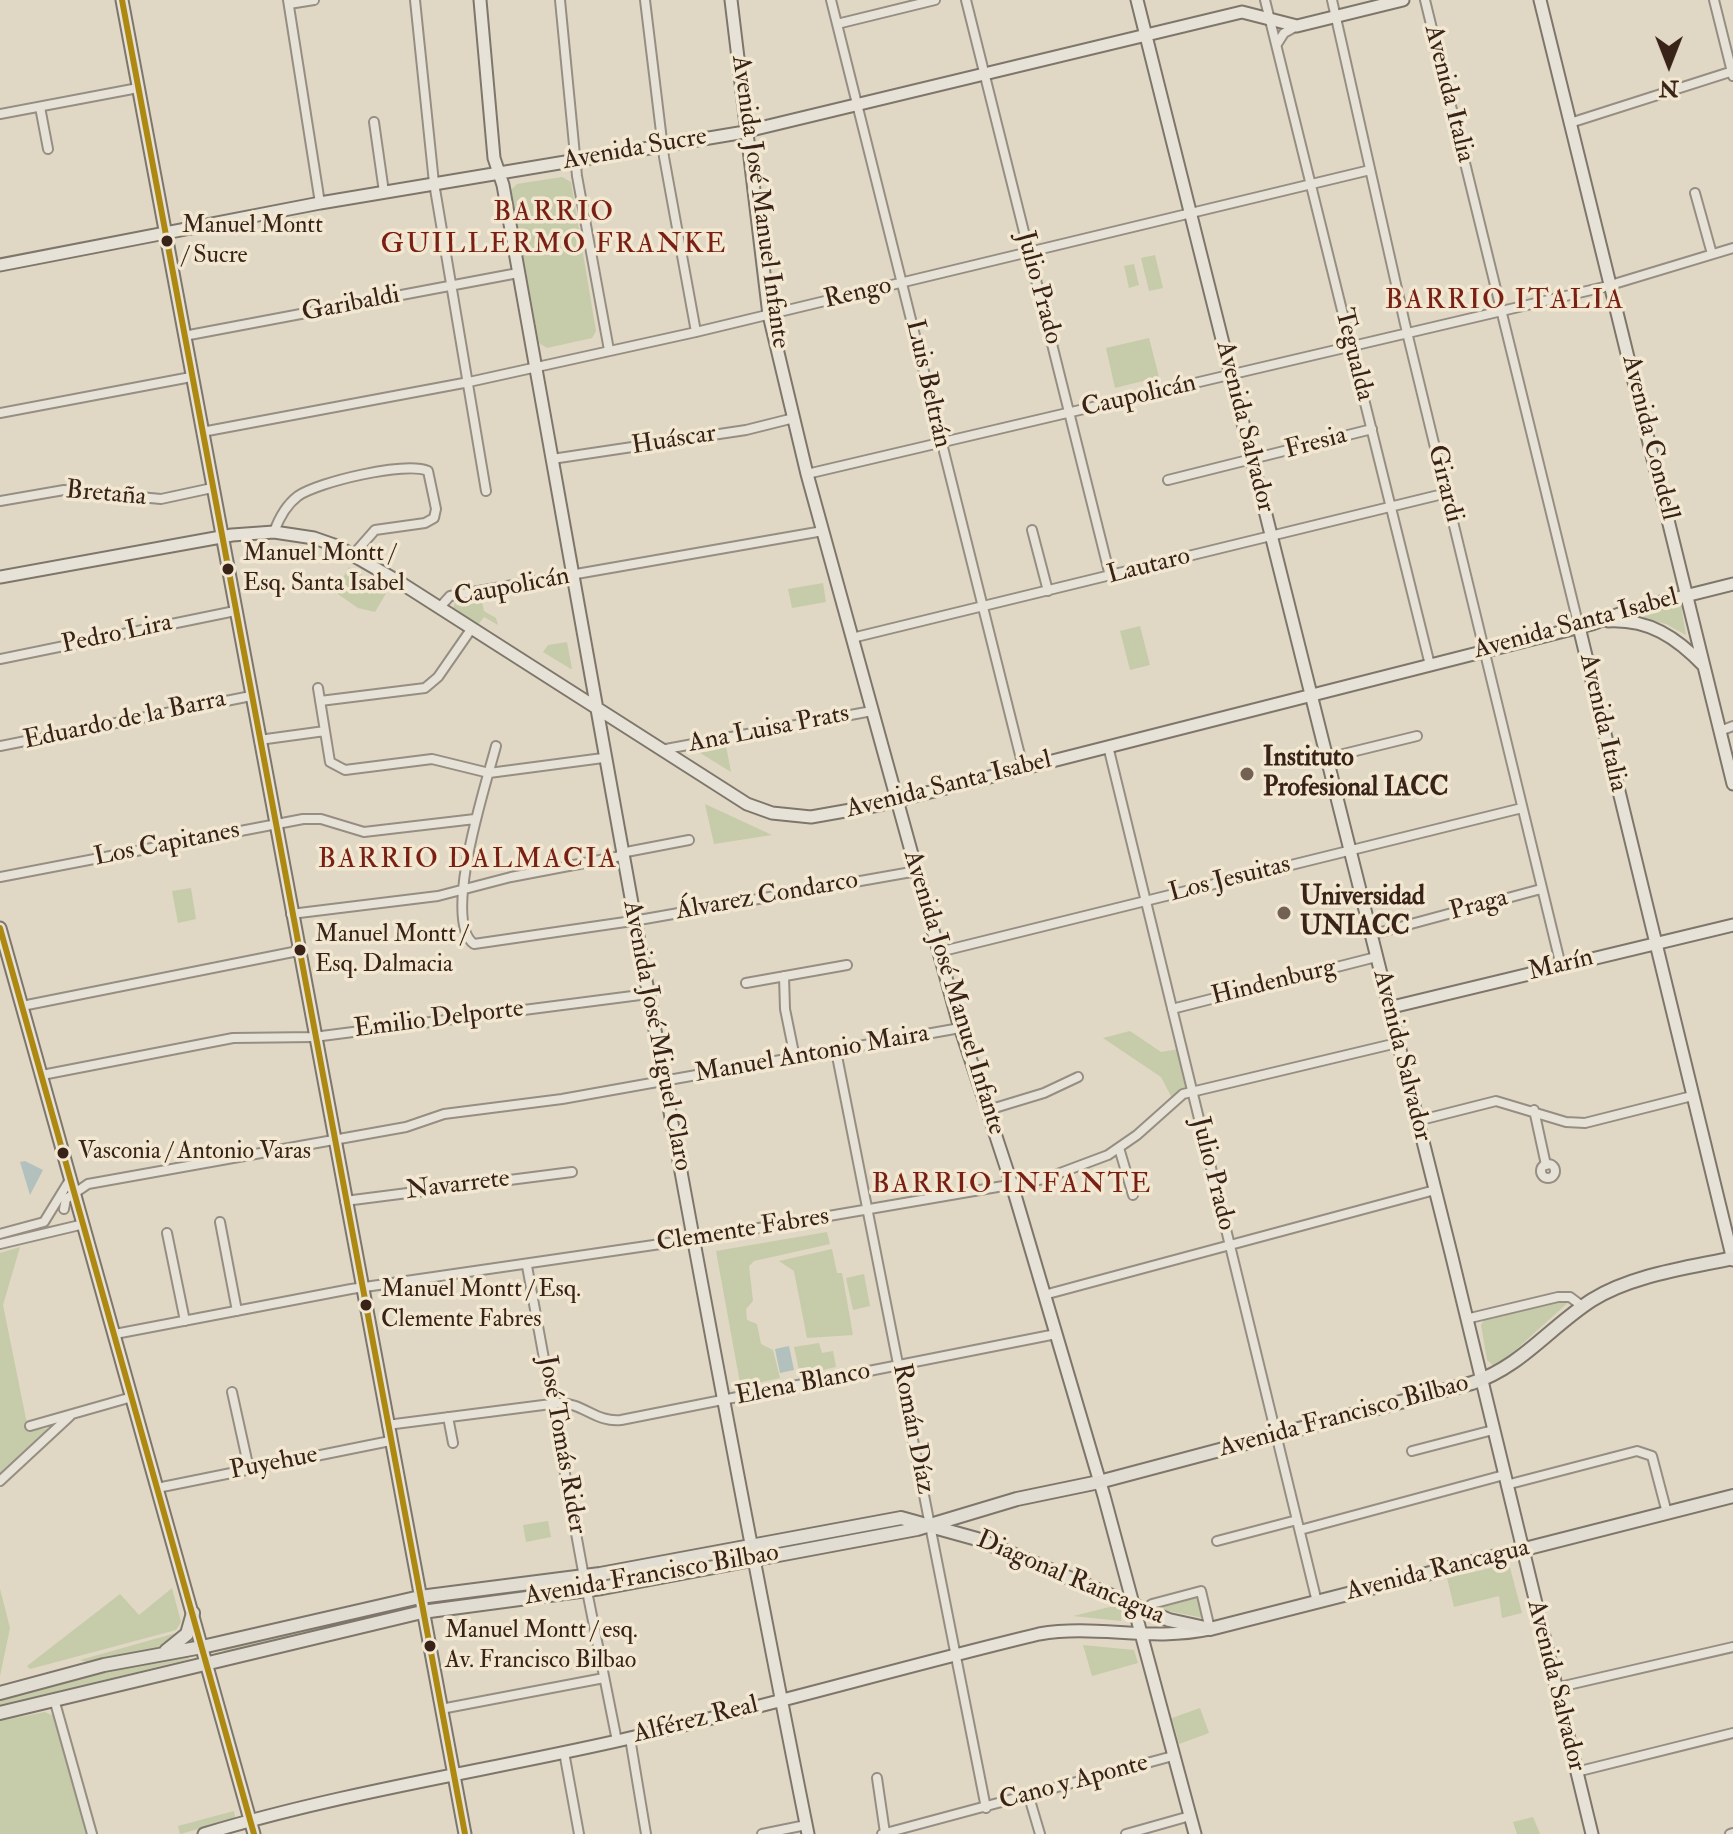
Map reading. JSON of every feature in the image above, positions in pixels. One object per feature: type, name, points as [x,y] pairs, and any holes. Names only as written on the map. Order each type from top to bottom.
[{"type":"main road","points":[[122,0],[465,1834]]},
{"type":"main road","name":"Avenida José Miguel Claro","points":[[480,0],[494,158],[536,367],[621,855],[807,1829]]},
{"type":"main road","name":"Avenida José Manuel Infante","points":[[731,0],[769,315],[807,474],[960,1028],[1012,1185],[1139,1608],[1142,1636],[1195,1834]]},
{"type":"main road","name":"Avenida Salvador","points":[[1137,0],[1435,1190],[1592,1834]]},
{"type":"main road","name":"Avenida Sucre","points":[[0,265],[320,203],[746,131],[1242,12],[1297,26],[1403,0]]},
{"type":"main road","name":"Avenida Condell","points":[[1540,0],[1733,784]]},
{"type":"main road","name":"Avenida Santa Isabel","points":[[0,577],[221,537],[274,532],[325,540],[440,607],[666,749],[736,797],[772,813],[824,817],[1603,621],[1733,584]]},
{"type":"main road","points":[[1603,621],[1629,621],[1664,632],[1683,644],[1705,667]]},
{"type":"main road","name":"Avenida Italia","points":[[1579,627],[1733,1259]]},
{"type":"main road","points":[[563,684],[579,681],[588,667]]},
{"type":"main road","name":"Marín","points":[[1388,1008],[1733,925]]},
{"type":"main road","points":[[0,928],[254,1834]]},
{"type":"main road","name":"Avenida Francisco Bilbao","points":[[0,1713],[422,1612],[587,1591],[756,1560],[931,1526],[1017,1499],[1099,1482],[1481,1380],[1521,1358],[1582,1306],[1634,1282],[1733,1259]]},
{"type":"main road","name":"Avenida Rancagua","points":[[1142,1636],[1179,1635],[1210,1629],[1733,1496]]},
{"type":"main road","name":"Avenida Francisco Bilbao","points":[[0,1693],[420,1597],[584,1577],[901,1518],[931,1526]]},
{"type":"main road","name":"Diagonal Rancagua","points":[[931,1526],[977,1539],[1180,1625],[1210,1629]]},
{"type":"main road","points":[[158,1655],[185,1636],[193,1613]]},
{"type":"main road","name":"Alférez Real","points":[[204,1834],[250,1820],[453,1773],[630,1738],[1064,1630],[1142,1636]]},
{"type":"street","points":[[314,0],[288,2],[320,203]]},
{"type":"street","points":[[415,0],[434,183],[486,491]]},
{"type":"street","points":[[560,0],[577,160],[609,350]]},
{"type":"street","points":[[645,0],[662,146],[696,332]]},
{"type":"street","name":"Luis Beltrán","points":[[831,0],[904,283],[939,445],[984,607],[1023,767]]},
{"type":"street","points":[[837,24],[935,0]]},
{"type":"street","name":"Julio Prado","points":[[966,0],[1110,576]]},
{"type":"street","name":"Tegualda","points":[[1265,0],[1430,665]]},
{"type":"street","name":"Girardi","points":[[1332,0],[1407,333],[1561,966]]},
{"type":"street","name":"Avenida Italia","points":[[1425,0],[1579,627]]},
{"type":"street","points":[[1570,123],[1733,73],[1714,0]]},
{"type":"street","points":[[1276,45],[1284,33],[1297,26]]},
{"type":"street","points":[[0,114],[138,88]]},
{"type":"street","points":[[40,107],[48,149]]},
{"type":"street","points":[[374,122],[384,192]]},
{"type":"street","name":"Rengo","points":[[202,432],[469,382],[696,332],[1370,170]]},
{"type":"street","points":[[1695,193],[1712,254]]},
{"type":"street","name":"Caupolicán","points":[[807,474],[1611,285],[1733,248]]},
{"type":"street","name":"Garibaldi","points":[[184,336],[518,273]]},
{"type":"street","points":[[0,413],[191,377]]},
{"type":"street","name":"Huáscar","points":[[552,459],[746,430],[794,418]]},
{"type":"street","name":"Fresia","points":[[1168,480],[1372,429]]},
{"type":"street","points":[[274,532],[279,518],[291,502],[307,490],[330,482],[413,468],[428,471],[436,509],[434,518],[425,523],[375,530],[353,555]]},
{"type":"street","name":"Bretaña","points":[[0,501],[64,490],[161,499],[212,488]]},
{"type":"street","name":"Lautaro","points":[[852,638],[1447,493]]},
{"type":"street","points":[[1032,530],[1048,591]]},
{"type":"street","name":"Caupolicán","points":[[440,607],[450,596],[823,531]]},
{"type":"street","name":"Pedro Lira","points":[[0,659],[235,611]]},
{"type":"street","points":[[320,701],[425,688],[438,677],[472,628]]},
{"type":"street","points":[[318,688],[330,762],[345,770],[432,759],[489,773],[603,758]]},
{"type":"street","name":"Eduardo de la Barra","points":[[0,746],[251,696]]},
{"type":"street","name":"Ana Luisa Prats","points":[[666,749],[872,711]]},
{"type":"street","points":[[1720,731],[1733,726]]},
{"type":"street","points":[[259,740],[325,731]]},
{"type":"street","points":[[1327,758],[1417,736]]},
{"type":"street","points":[[464,889],[475,819],[496,746]]},
{"type":"street","name":"Julio Prado","points":[[1108,746],[1317,1602]]},
{"type":"street","name":"Los Jesuitas","points":[[939,952],[1522,808]]},
{"type":"street","name":"Los Capitanes","points":[[0,877],[315,818],[364,832],[475,819]]},
{"type":"street","points":[[291,914],[421,899],[689,840]]},
{"type":"street","name":"Álvarez Condarco","points":[[464,889],[467,934],[474,944],[917,871]]},
{"type":"street","name":"Praga","points":[[1370,935],[1541,889]]},
{"type":"street","points":[[22,1006],[298,951]]},
{"type":"street","name":"Hindenburg","points":[[1172,1009],[1376,957]]},
{"type":"street","points":[[746,983],[847,965]]},
{"type":"street","points":[[784,976],[785,1009],[795,1058]]},
{"type":"street","name":"Emilio Delporte","points":[[42,1075],[233,1038],[314,1037],[648,994]]},
{"type":"street","name":"Manuel Antonio Maira","points":[[75,1191],[88,1184],[406,1127],[444,1114],[665,1082],[960,1028]]},
{"type":"street","name":"Clemente Fabres","points":[[115,1334],[361,1287],[527,1266],[1012,1185],[1070,1171],[1119,1148],[1170,1102],[1192,1091],[1397,1043]]},
{"type":"street","name":"Román Díaz","points":[[836,1051],[986,1808]]},
{"type":"street","points":[[988,1110],[1044,1093],[1078,1077]]},
{"type":"street","points":[[1417,1121],[1496,1101],[1566,1122],[1585,1123],[1692,1096]]},
{"type":"street","points":[[1534,1110],[1546,1165]]},
{"type":"street","points":[[1119,1148],[1133,1195]]},
{"type":"street","name":"Navarrete","points":[[345,1201],[572,1172]]},
{"type":"street","points":[[60,1208],[71,1178]]},
{"type":"street","points":[[1044,1295],[1435,1190]]},
{"type":"street","points":[[0,1234],[40,1224],[75,1191]]},
{"type":"street","points":[[60,1208],[67,1219],[61,1230]]},
{"type":"street","points":[[220,1222],[237,1311]]},
{"type":"street","points":[[0,1244],[84,1224]]},
{"type":"street","points":[[167,1233],[185,1321]]},
{"type":"street","name":"José Tomás Rider","points":[[527,1266],[584,1577]]},
{"type":"street","points":[[1466,1319],[1558,1297],[1570,1297],[1582,1306]]},
{"type":"street","name":"Elena Blanco","points":[[553,1403],[576,1405],[602,1419],[614,1421],[1056,1334]]},
{"type":"street","points":[[232,1392],[249,1469]]},
{"type":"street","points":[[30,1426],[132,1397]]},
{"type":"street","points":[[387,1425],[553,1403]]},
{"type":"street","points":[[0,1481],[72,1415]]},
{"type":"street","points":[[448,1417],[453,1443]]},
{"type":"street","points":[[1412,1451],[1493,1430]]},
{"type":"street","name":"Puyehue","points":[[157,1488],[390,1441]]},
{"type":"street","points":[[1217,1541],[1646,1452],[1652,1456],[1667,1513]]},
{"type":"street","points":[[587,1591],[617,1741]]},
{"type":"street","points":[[1139,1608],[1201,1591],[1210,1629]]},
{"type":"street","points":[[1555,1688],[1733,1647]]},
{"type":"street","points":[[441,1709],[604,1678]]},
{"type":"street","points":[[54,1698],[92,1834]]},
{"type":"street","points":[[1576,1772],[1733,1733]]},
{"type":"street","points":[[630,1738],[646,1834]]},
{"type":"street","points":[[564,1752],[579,1834]]},
{"type":"street","name":"Cano y Aponte","points":[[883,1834],[1173,1756]]},
{"type":"street","points":[[877,1778],[883,1834]]},
{"type":"street","points":[[1029,1797],[1040,1834]]},
{"type":"street","points":[[1126,1834],[1190,1816]]},
{"type":"street","points":[[928,1822],[931,1833]]},
{"type":"street","points":[[762,1834],[807,1829]]},
{"type":"green space","points":[[562,177],[571,182],[596,331],[592,338],[547,348],[539,343],[511,190],[517,184]]},
{"type":"green space","points":[[1155,255],[1163,288],[1149,291],[1141,258]]},
{"type":"green space","points":[[1134,264],[1139,285],[1129,288],[1124,266]]},
{"type":"green space","points":[[1149,338],[1159,377],[1115,388],[1106,348]]},
{"type":"green space","points":[[349,567],[388,590],[375,612],[358,608],[335,592]]},
{"type":"green space","points":[[823,583],[826,602],[792,608],[788,589]]},
{"type":"green space","points":[[481,598],[484,611],[496,618],[498,625],[484,617],[478,625],[453,608],[455,603]]},
{"type":"green space","points":[[1681,605],[1686,635],[1666,624],[1636,617]]},
{"type":"green space","points":[[1140,626],[1150,665],[1130,670],[1120,631]]},
{"type":"green space","points":[[567,642],[572,669],[543,652],[548,645]]},
{"type":"green space","points":[[726,746],[731,772],[697,751]]},
{"type":"green space","points":[[705,804],[772,835],[714,844]]},
{"type":"green space","points":[[191,888],[196,919],[178,923],[172,891]]},
{"type":"green space","points":[[1130,1031],[1161,1052],[1179,1049],[1187,1090],[1172,1098],[1161,1077],[1103,1038]]},
{"type":"green space","points":[[827,1232],[830,1244],[754,1261],[749,1266],[753,1301],[746,1309],[747,1320],[757,1324],[761,1344],[773,1350],[780,1378],[744,1386],[740,1383],[716,1251]]},
{"type":"green space","points":[[20,1247],[3,1305],[26,1419],[32,1430],[54,1428],[0,1477],[0,1253]]},
{"type":"green space","points":[[832,1249],[837,1273],[842,1273],[853,1335],[807,1338],[794,1271],[779,1261]]},
{"type":"green space","points":[[864,1274],[870,1306],[853,1310],[846,1278]]},
{"type":"green space","points":[[1563,1299],[1571,1300],[1500,1364],[1495,1367],[1487,1360],[1481,1325],[1486,1317]]},
{"type":"green space","points":[[819,1343],[822,1353],[833,1351],[836,1367],[800,1375],[794,1347]]},
{"type":"green space","points":[[548,1521],[551,1537],[526,1542],[523,1525]]},
{"type":"green space","points":[[735,1554],[736,1557],[591,1584],[443,1603],[442,1599]]},
{"type":"green space","points":[[1509,1564],[1522,1613],[1502,1618],[1499,1596],[1454,1607],[1447,1578]]},
{"type":"green space","points":[[172,1588],[181,1622],[176,1630],[30,1669],[27,1666],[120,1594],[139,1615]]},
{"type":"green space","points":[[0,1589],[10,1628],[0,1676]]},
{"type":"green space","points":[[1198,1597],[1203,1618],[1164,1610],[1162,1605]]},
{"type":"green space","points":[[1114,1606],[1122,1608],[1121,1621],[1073,1616]]},
{"type":"green space","points":[[403,1607],[224,1652],[223,1648]]},
{"type":"green space","points":[[176,1633],[179,1637],[160,1649],[90,1663],[80,1660]]},
{"type":"green space","points":[[1083,1645],[1134,1650],[1138,1663],[1092,1676]]},
{"type":"green space","points":[[187,1653],[189,1659],[0,1706],[0,1696]]},
{"type":"green space","points":[[1200,1708],[1209,1733],[1179,1744],[1172,1718]]},
{"type":"green space","points":[[45,1712],[54,1716],[88,1834],[0,1834],[0,1721]]},
{"type":"green space","points":[[234,1811],[232,1820],[180,1834],[178,1826]]},
{"type":"green space","points":[[1533,1817],[1540,1834],[1517,1834],[1513,1822]]},
{"type":"shaded area","points":[[25,1161],[43,1170],[30,1195],[20,1162]]},
{"type":"shaded area","points":[[789,1346],[794,1370],[780,1373],[775,1349]]},
{"type":"transit line","points":[[122,0],[465,1834]]},
{"type":"transit line","points":[[0,928],[254,1834]]},
{"type":"place","name":"Manuel Montt / Sucre","points":[[167,241]]},
{"type":"place","name":"Manuel Montt / Esq. Santa Isabel","points":[[228,569]]},
{"type":"place","name":"Instituto Profesional IACC","points":[[1247,774]]},
{"type":"place","name":"Universidad UNIACC","points":[[1284,913]]},
{"type":"place","name":"Manuel Montt / Esq. Dalmacia","points":[[300,950]]},
{"type":"place","name":"Vasconia / Antonio Varas","points":[[63,1153]]},
{"type":"place","name":"Manuel Montt / Esq. Clemente Fabres","points":[[366,1305]]},
{"type":"place","name":"Manuel Montt / esq. Av. Francisco Bilbao","points":[[430,1646]]},
{"type":"district","name":"BARRIO GUILLERMO FRANKE","points":[[554,230]]},
{"type":"district","name":"BARRIO ITALIA","points":[[1505,302]]},
{"type":"district","name":"BARRIO DALMACIA","points":[[468,861]]},
{"type":"district","name":"BARRIO INFANTE","points":[[1012,1186]]}]
